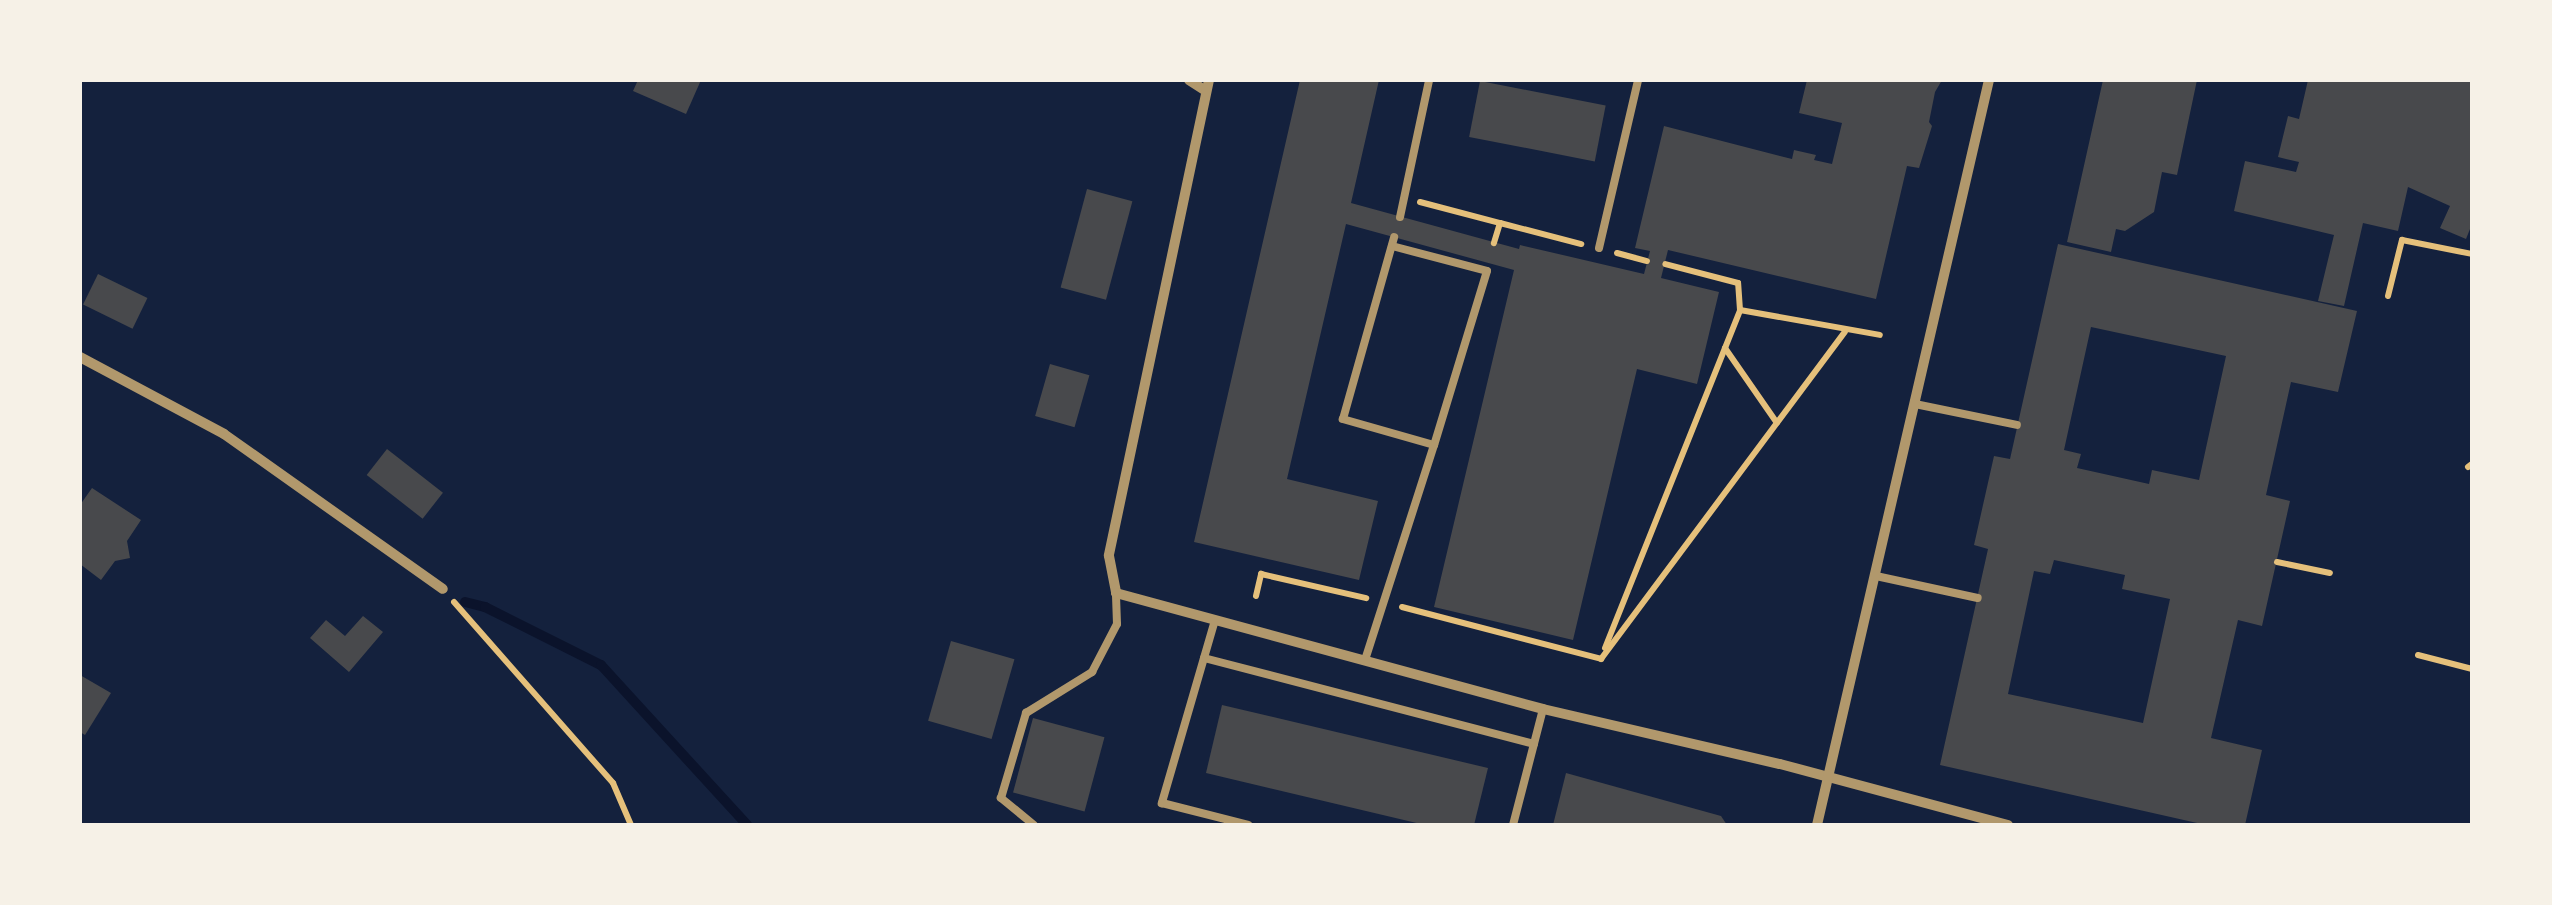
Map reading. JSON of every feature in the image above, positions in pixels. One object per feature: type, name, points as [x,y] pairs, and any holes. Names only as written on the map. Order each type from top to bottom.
[{"type":"street","points":[[1190,80],[1208,85],[1109,556],[1116,593],[1543,710],[1829,776],[2008,825]]},
{"type":"street","points":[[1817,825],[1990,80]]},
{"type":"street","points":[[80,357],[224,434],[443,589]]},
{"type":"lane","points":[[1400,216],[1429,80]]},
{"type":"lane","points":[[1600,248],[1638,80]]},
{"type":"lane","points":[[1365,660],[1434,445],[1486,271],[1393,241],[1343,419],[1434,445]]},
{"type":"lane","points":[[1915,404],[2017,426]]},
{"type":"lane","points":[[1876,576],[1978,598]]},
{"type":"lane","points":[[1034,825],[1001,798],[1026,714],[1092,672],[1117,624],[1116,593]]},
{"type":"lane","points":[[1215,620],[1162,803],[1248,825]]},
{"type":"lane","points":[[1204,658],[1534,744]]},
{"type":"lane","points":[[1513,825],[1543,710]]},
{"type":"path","points":[[1404,198],[1648,261]]},
{"type":"path","points":[[1494,243],[1500,223]]},
{"type":"path","points":[[2388,296],[2402,240],[2472,254]]},
{"type":"path","points":[[1601,659],[1740,310],[1738,283],[1665,264]]},
{"type":"path","points":[[1740,310],[1845,332],[1880,335]]},
{"type":"path","points":[[1601,659],[1845,332]]},
{"type":"path","points":[[1725,348],[1778,422]]},
{"type":"path","points":[[2277,562],[2330,573]]},
{"type":"path","points":[[1256,596],[1261,574],[1601,659]]},
{"type":"path","points":[[443,589],[613,784],[631,825]]},
{"type":"path","points":[[2418,655],[2472,669]]},
{"type":"building","points":[[638,80],[701,80],[686,114],[633,91]]},
{"type":"building","points":[[1300,80],[1379,80],[1351,203],[1519,249],[1520,245],[1644,274],[1650,251],[1635,248],[1664,126],[1792,159],[1794,150],[1832,164],[1842,123],[1799,113],[1807,80],[1942,80],[1935,92],[1929,122],[1932,126],[1919,168],[1907,166],[1876,299],[1668,250],[1661,278],[1719,292],[1697,384],[1637,369],[1573,640],[1434,607],[1514,270],[1346,224],[1287,479],[1378,501],[1359,580],[1194,542]]},
{"type":"building","points":[[2103,80],[2197,80],[2177,175],[2162,172],[2154,212],[2125,231],[2116,229],[2111,252],[2067,242]]},
{"type":"building","points":[[2308,80],[2472,80],[2472,224],[2466,239],[2440,228],[2450,206],[2408,187],[2398,231],[2363,223],[2344,306],[2318,301],[2334,235],[2234,211],[2245,161],[2296,172],[2299,162],[2278,157],[2288,116],[2299,119]]},
{"type":"building","points":[[1480,81],[1606,105],[1595,161],[1469,137]]},
{"type":"building","points":[[1087,189],[1132,201],[1106,300],[1061,288]]},
{"type":"building","points":[[2058,244],[2357,311],[2338,392],[2291,382],[2266,495],[2290,501],[2262,626],[2238,620],[2211,738],[2262,750],[2245,825],[2206,825],[1940,765],[1988,549],[1974,545],[1994,456],[2010,459]],"holes":[[[2091,327],[2226,356],[2199,480],[2152,470],[2149,484],[2077,468],[2081,454],[2064,450]],[[2054,560],[2125,575],[2122,589],[2170,599],[2143,723],[2008,694],[2034,571],[2050,574]]]},
{"type":"building","points":[[98,274],[147,298],[133,329],[83,305]]},
{"type":"building","points":[[1050,364],[1089,375],[1075,427],[1035,416]]},
{"type":"building","points":[[387,449],[443,493],[423,519],[367,475]]},
{"type":"building","points":[[92,488],[141,520],[127,541],[130,558],[115,561],[101,580],[80,564],[80,505]]},
{"type":"building","points":[[363,616],[383,632],[349,672],[310,638],[326,620],[345,636]]},
{"type":"building","points":[[951,641],[1014,659],[992,739],[928,721]]},
{"type":"building","points":[[80,675],[111,693],[85,735],[80,732]]},
{"type":"building","points":[[1222,705],[1488,768],[1474,825],[1425,825],[1206,773]]},
{"type":"building","points":[[1033,718],[1104,737],[1085,812],[1013,792]]},
{"type":"building","points":[[1566,773],[1721,816],[1727,825],[1553,825]]},
{"type":"waterway","points":[[465,602],[485,607],[601,665],[747,825]]}]
